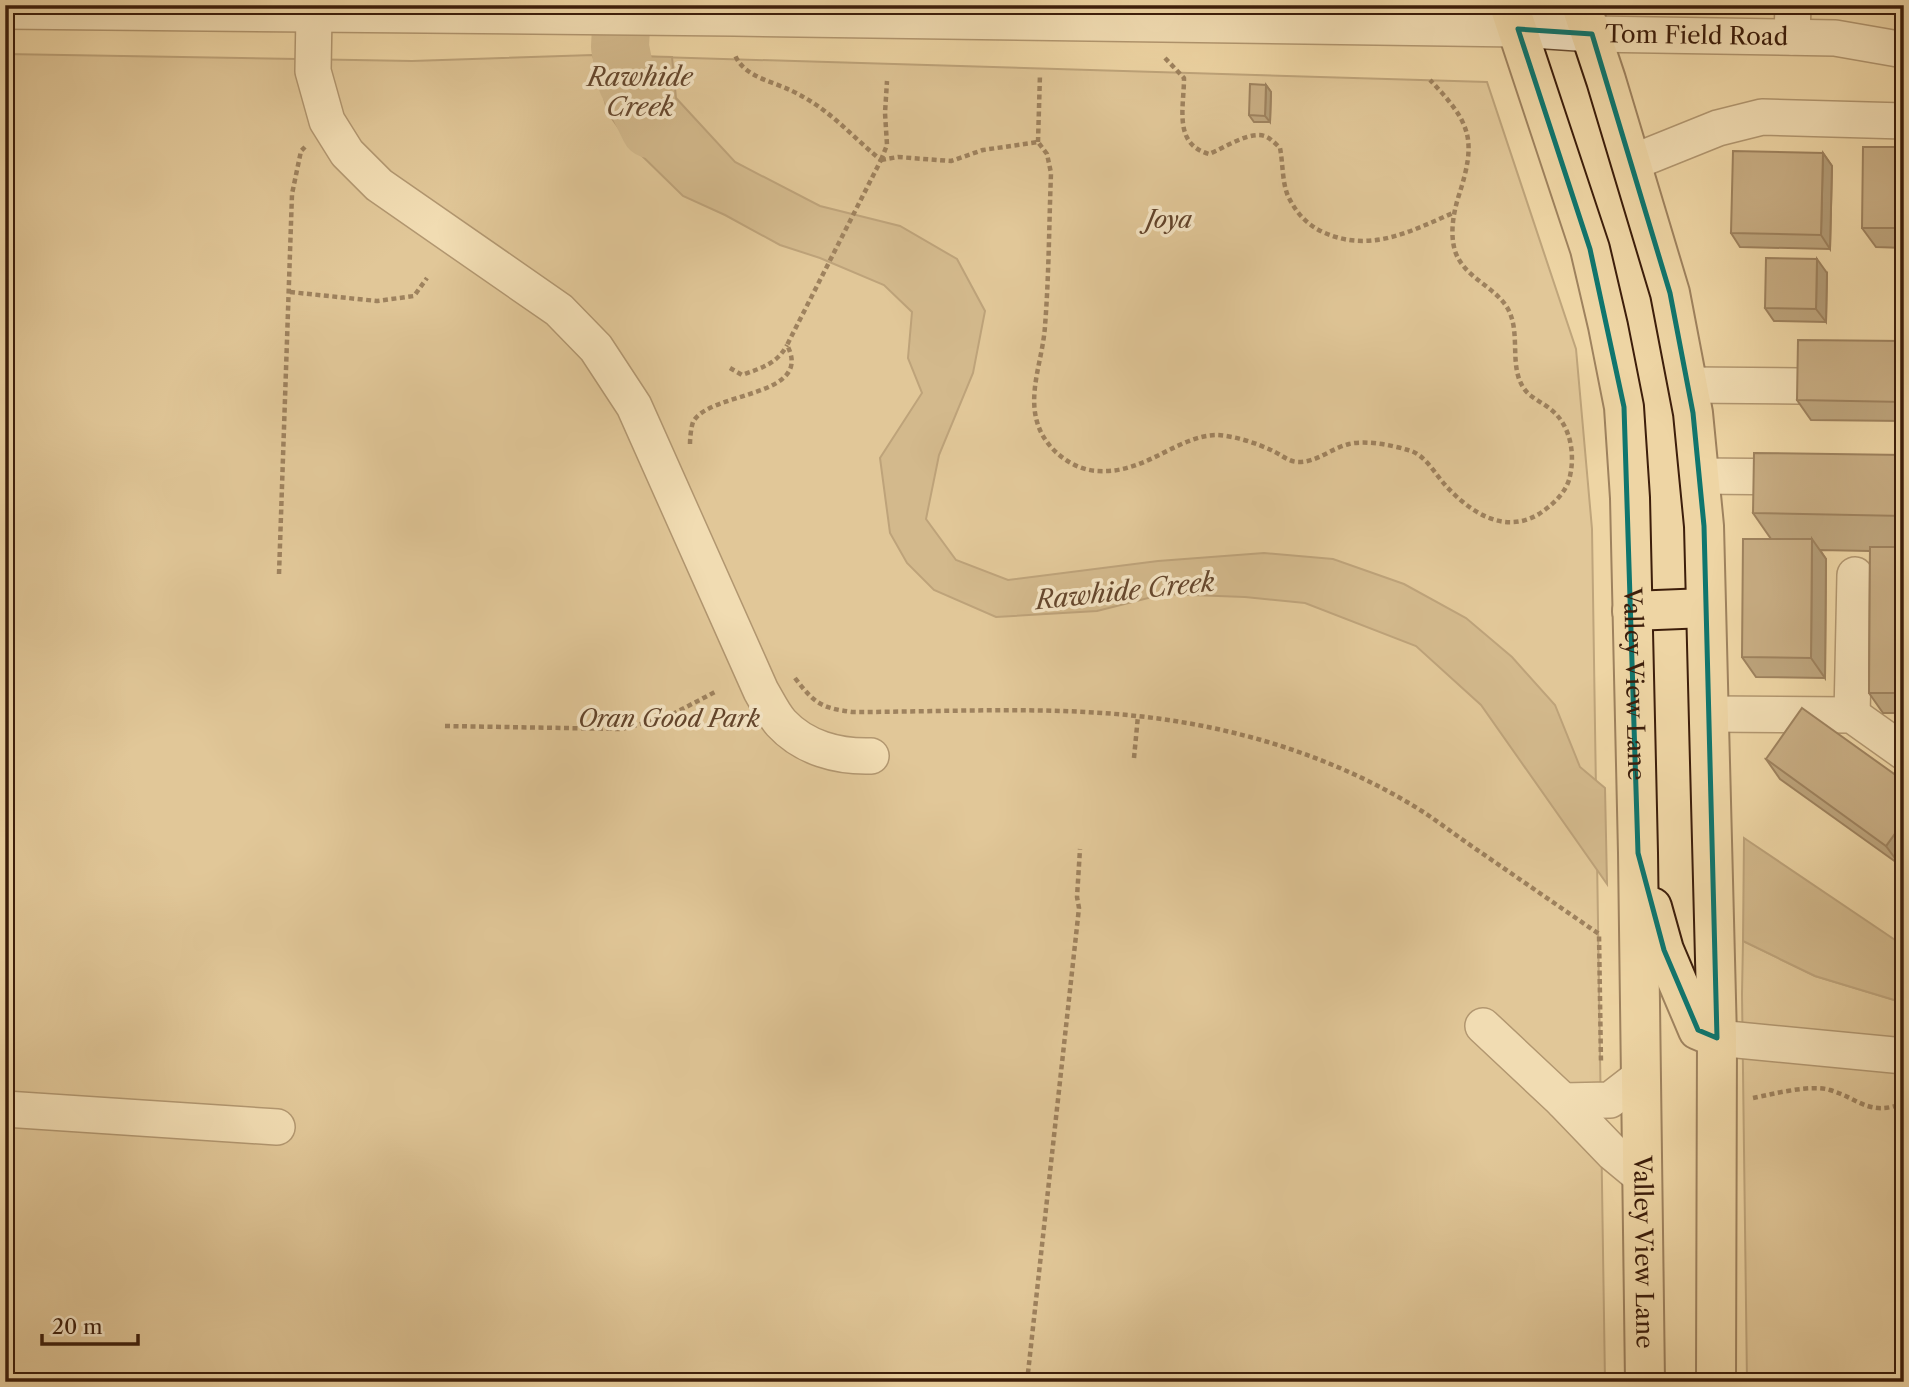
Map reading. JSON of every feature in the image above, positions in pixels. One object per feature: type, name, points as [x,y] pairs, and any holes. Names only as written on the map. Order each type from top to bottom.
[{"type":"main road","name":"Valley View Lane","points":[[1514,17],[1590,249],[1624,407],[1630,498],[1638,853],[1645,1382]]},
{"type":"main road","points":[[1586,20],[1671,293],[1693,413],[1704,526],[1717,1038],[1716,1382]]},
{"type":"main road","points":[[1632,611],[1706,608]]},
{"type":"main road","points":[[1638,853],[1664,950],[1698,1030],[1717,1038]]},
{"type":"street","name":"Tom Field Road","points":[[5,11],[314,14],[399,10],[558,17],[674,17],[821,12],[1019,14],[1160,24],[1514,17],[1793,21],[1835,38],[1904,50]]},
{"type":"street","points":[[314,14],[313,71],[327,121],[347,153],[379,185],[559,310],[596,348],[634,406],[761,691],[781,723],[814,748],[857,757],[871,757]]},
{"type":"street","name":"Tom Field Road","points":[[1835,38],[1904,24]]},
{"type":"street","points":[[1631,163],[1718,128],[1762,117],[1904,121]]},
{"type":"street","points":[[1688,385],[1800,386]]},
{"type":"street","points":[[1699,476],[1836,477]]},
{"type":"street","points":[[1852,715],[1855,575]]},
{"type":"street","points":[[1709,714],[1852,715],[1904,752]]},
{"type":"street","points":[[1483,1026],[1563,1101],[1613,1153],[1642,1177]]},
{"type":"street","points":[[1717,1038],[1904,1056]]},
{"type":"street","points":[[1563,1101],[1611,1100],[1641,1076]]},
{"type":"street","points":[[5,1109],[277,1127]]},
{"type":"path","points":[[1160,24],[1160,52],[1184,78],[1183,129],[1187,143],[1196,151],[1209,154],[1244,137],[1255,134],[1266,136],[1280,148],[1287,192],[1296,212],[1316,230],[1340,240],[1368,243],[1404,234],[1453,213]]},
{"type":"path","points":[[734,55],[746,71],[793,91],[832,115],[881,160]]},
{"type":"path","points":[[1040,74],[1038,142],[1047,154],[1051,173],[1045,327],[1035,383],[1034,407],[1038,427],[1051,447],[1066,460],[1085,469],[1100,472],[1146,464],[1198,436],[1220,435],[1246,441],[1297,462],[1308,461],[1351,443],[1388,445],[1414,451],[1447,487],[1478,514],[1503,523],[1530,519],[1553,505],[1568,483],[1573,457],[1569,437],[1553,410],[1532,397],[1522,386],[1517,372],[1515,334],[1509,311],[1498,295],[1472,275],[1455,253],[1453,213],[1469,164],[1469,138],[1462,118],[1452,103],[1430,80]]},
{"type":"path","points":[[730,368],[742,375],[772,363],[781,356],[887,145],[887,81]]},
{"type":"path","points":[[279,574],[292,194],[301,152],[327,121]]},
{"type":"path","points":[[881,160],[898,157],[951,162],[983,150],[1038,142]]},
{"type":"path","points":[[290,292],[377,302],[414,296],[427,278]]},
{"type":"path","points":[[692,452],[689,442],[693,421],[705,410],[778,384],[792,363],[787,345]]},
{"type":"path","points":[[795,677],[807,694],[827,708],[852,712],[1083,712],[1138,716],[1262,741],[1304,753],[1358,777],[1408,802],[1599,934],[1601,1066]]},
{"type":"path","points":[[445,726],[622,729],[669,716],[715,692]]},
{"type":"path","points":[[1134,758],[1138,716]]},
{"type":"path","points":[[1027,1382],[1079,908],[1077,897],[1080,849]]},
{"type":"path","points":[[1753,1098],[1810,1089],[1829,1089],[1875,1109],[1890,1109],[1904,1103]]},
{"type":"highlighted area","points":[[1518,29],[1592,34],[1670,293],[1693,413],[1704,526],[1717,1038],[1698,1030],[1664,950],[1638,853],[1624,407],[1590,249]]},
{"type":"green space","name":"Oran Good Park","points":[[5,54],[412,61],[593,55],[1487,82],[1576,349],[1592,529],[1605,1382],[5,1382]]},
{"type":"green space","points":[[1743,941],[1815,976],[1904,1003],[1904,1382],[1747,1382]]},
{"type":"water","name":"Rawhide Creek","points":[[593,55],[672,57],[676,98],[735,162],[820,206],[900,226],[957,259],[985,311],[973,373],[939,455],[926,519],[956,560],[1008,580],[1158,561],[1264,553],[1333,559],[1404,584],[1466,618],[1512,657],[1555,705],[1580,767],[1605,788],[1607,884],[1481,705],[1416,646],[1305,603],[1245,597],[1164,594],[1097,611],[996,617],[934,590],[907,563],[890,533],[880,458],[922,393],[908,358],[912,312],[884,285],[820,258],[780,245],[683,196],[631,145],[608,113]]},
{"type":"water","points":[[1744,838],[1904,946],[1904,1003],[1815,976],[1743,941]]},
{"type":"building","points":[[1250,84],[1266,85],[1265,116],[1249,115]]},
{"type":"building","points":[[1863,147],[1904,147],[1904,228],[1862,228]]},
{"type":"building","points":[[1733,151],[1823,153],[1821,235],[1731,233]]},
{"type":"building","points":[[1766,258],[1817,259],[1816,309],[1765,308]]},
{"type":"building","points":[[1798,340],[1904,341],[1904,402],[1797,400]]},
{"type":"building","points":[[1754,453],[1904,455],[1904,516],[1753,513]]},
{"type":"building","points":[[1743,539],[1812,539],[1811,658],[1742,657]]},
{"type":"building","points":[[1870,547],[1904,547],[1904,693],[1869,693]]},
{"type":"building","points":[[1802,708],[1904,781],[1904,821],[1886,846],[1766,759]]},
{"type":"waterway","name":"Rawhide Creek","points":[[622,5],[620,47],[627,82],[650,129]]},
{"type":"park label","name":"Joya","points":[[1169,220]]}]
